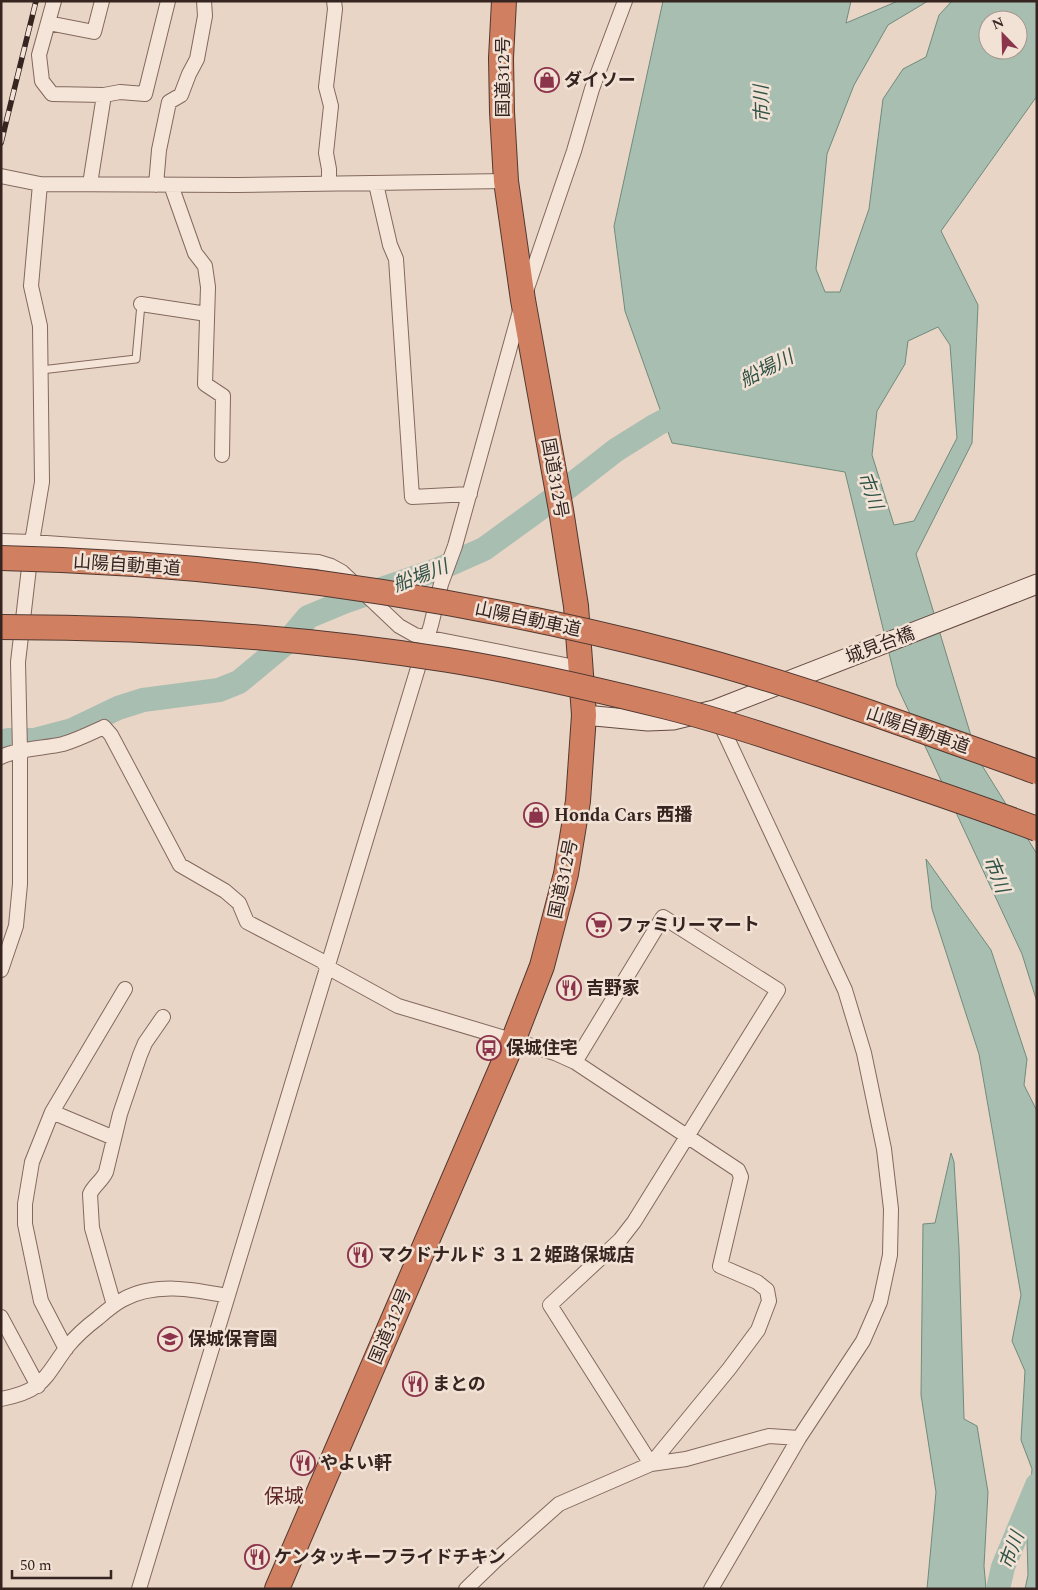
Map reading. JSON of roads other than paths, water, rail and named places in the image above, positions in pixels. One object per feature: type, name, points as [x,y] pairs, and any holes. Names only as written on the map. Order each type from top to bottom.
[{"type":"highway","name":"国道312号","points":[[277,1589],[513,1041],[542,966],[566,874],[578,800],[584,715],[576,606],[556,479],[523,300],[506,182],[501,58],[504,1]]},
{"type":"highway","name":"山陽自動車道","points":[[1,558],[155,566],[270,577],[393,593],[491,610],[678,654],[779,683],[891,719],[1037,772]]},
{"type":"highway","points":[[1,627],[156,631],[253,637],[449,660],[562,683],[670,708],[768,737],[953,798],[1037,829]]},
{"type":"street","points":[[54,1],[39,55],[42,81],[52,94],[104,95],[120,92],[145,94],[168,1]]},
{"type":"street","points":[[48,23],[94,32],[102,1]]},
{"type":"street","points":[[156,185],[159,150],[169,102],[181,95],[189,74],[198,59],[205,16],[204,1]]},
{"type":"street","points":[[329,184],[326,153],[331,106],[326,87],[335,9],[334,1]]},
{"type":"street","points":[[139,1589],[431,625],[441,584],[455,546],[523,300],[574,151],[592,89],[625,1]]},
{"type":"street","points":[[90,184],[104,95]]},
{"type":"street","points":[[1,176],[40,184],[172,185],[506,182]]},
{"type":"street","points":[[1,970],[16,926],[20,884],[18,662],[32,542],[42,482],[40,326],[32,286],[40,184]]},
{"type":"street","points":[[376,184],[390,245],[396,260],[412,497],[470,494]]},
{"type":"street","points":[[172,185],[195,253],[205,266],[208,287],[205,384],[223,396],[222,455]]},
{"type":"street","points":[[141,304],[207,314]]},
{"type":"street","points":[[1,541],[318,562],[342,572],[399,626],[415,635],[580,668]]},
{"type":"street","name":"城見台橋","points":[[584,715],[648,722],[673,720],[719,708],[1037,584]]},
{"type":"street","points":[[711,1589],[799,1438],[863,1341],[880,1302],[890,1255],[891,1209],[884,1150],[864,1053],[845,990],[719,708]]},
{"type":"street","points":[[1,757],[10,752],[20,752],[65,743],[104,728],[116,743],[180,865],[225,891],[238,903],[247,922],[322,961],[327,967],[398,1006],[555,1052],[575,1062],[738,1170],[741,1177],[720,1266],[757,1282],[767,1290],[769,1301],[758,1330],[729,1369],[651,1464]]},
{"type":"street","points":[[575,1062],[663,917],[778,990],[634,1222],[625,1234],[550,1305],[651,1464]]},
{"type":"street","points":[[66,1349],[41,1301],[25,1224],[24,1214],[32,1162],[52,1112],[125,989]]},
{"type":"street","points":[[114,1305],[92,1228],[90,1194],[92,1189],[104,1177],[120,1114],[140,1055],[163,1017]]},
{"type":"street","points":[[52,1112],[114,1138]]},
{"type":"street","points":[[1,1399],[23,1393],[38,1386],[48,1376],[66,1349],[85,1328],[124,1299],[144,1292],[166,1289],[198,1290],[227,1296]]},
{"type":"street","points":[[1,1317],[38,1386]]},
{"type":"street","points":[[466,1589],[559,1504],[651,1464],[686,1459],[769,1436],[799,1438]]},
{"type":"lane","points":[[41,370],[136,359],[141,304]]},
{"type":"water","points":[[663,1],[851,1],[846,23],[898,1],[928,1],[888,25],[854,85],[827,154],[816,269],[825,292],[840,292],[869,209],[883,99],[903,69],[926,57],[939,15],[952,1],[1037,1],[1037,96],[941,231],[978,305],[972,443],[916,554],[978,759],[1037,854],[1037,1002],[1022,954],[897,686],[845,472],[672,443],[625,311],[614,226]],"holes":[[[938,327],[950,345],[957,438],[914,521],[894,525],[872,455],[877,411],[905,364],[908,341]]]},
{"type":"water","points":[[926,859],[991,950],[1027,1059],[1024,1085],[1037,1111],[1037,1589],[1025,1589],[1028,1575],[1027,1539],[1032,1469],[1021,1440],[1025,1371],[1012,1341],[1021,1295],[979,1054],[932,909]]},
{"type":"water","points":[[951,1153],[954,1162],[959,1248],[964,1419],[977,1426],[988,1492],[984,1566],[986,1589],[927,1589],[936,1492],[921,1395],[923,1224],[935,1223]]},
{"type":"waterway","name":"船場川","points":[[1,745],[8,740],[34,740],[72,730],[118,708],[143,700],[219,690],[239,682],[286,643],[308,617],[344,602],[439,569],[484,549],[616,450],[656,425],[692,406]]},
{"type":"waterway","name":"市川","points":[[998,1589],[1003,1567],[1037,1485]]},
{"type":"railway","points":[[1,143],[36,1]]},
{"type":"place","name":"ダイソー","points":[[547,80]]},
{"type":"place","name":"Honda Cars 西播","points":[[536,815]]},
{"type":"place","name":"ファミリーマート","points":[[599,925]]},
{"type":"place","name":"吉野家","points":[[569,988]]},
{"type":"place","name":"保城住宅","points":[[489,1048]]},
{"type":"place","name":"マクドナルド ３１２姫路保城店","points":[[360,1255]]},
{"type":"place","name":"保城保育園","points":[[170,1339]]},
{"type":"place","name":"まとの","points":[[415,1384]]},
{"type":"place","name":"やよい軒","points":[[303,1463]]},
{"type":"place","name":"ケンタッキーフライドチキン","points":[[257,1557]]},
{"type":"district","name":"保城","points":[[284,1496]]}]
